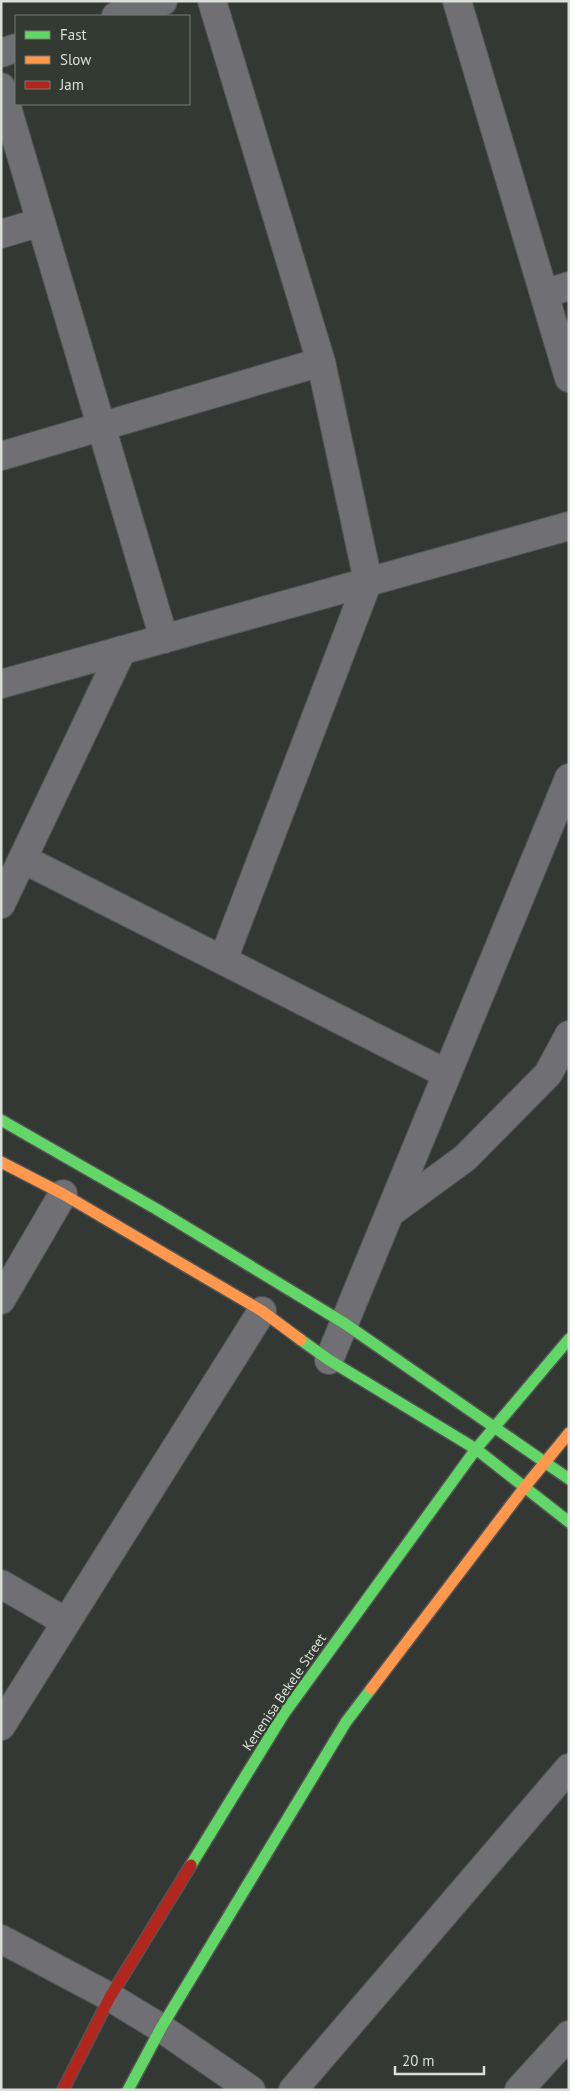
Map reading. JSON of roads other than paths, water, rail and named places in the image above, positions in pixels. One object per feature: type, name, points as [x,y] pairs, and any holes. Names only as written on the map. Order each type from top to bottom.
[{"type":"main road","points":[[1,1120],[158,1210],[344,1323],[496,1426],[569,1479]]},
{"type":"main road","points":[[1,1162],[63,1194],[262,1311],[329,1360],[476,1450],[569,1522]]},
{"type":"main road","name":"Kenenisa Bekele Street","points":[[63,2090],[110,1997],[283,1715],[476,1450],[569,1338]]},
{"type":"main road","points":[[128,2090],[161,2028],[346,1722],[524,1488],[569,1433]]},
{"type":"street","points":[[119,15],[164,1]]},
{"type":"street","points":[[212,1],[321,362],[368,580],[223,960]]},
{"type":"street","points":[[457,1],[556,290],[569,378]]},
{"type":"street","points":[[1,53],[15,48]]},
{"type":"street","points":[[1,87],[164,639]]},
{"type":"street","points":[[1,234],[41,222]]},
{"type":"street","points":[[1,456],[321,362]]},
{"type":"street","points":[[1,684],[368,580],[569,526]]},
{"type":"street","points":[[1,904],[122,650]]},
{"type":"street","points":[[329,1360],[569,778]]},
{"type":"street","points":[[23,859],[447,1074]]},
{"type":"street","points":[[390,1213],[465,1158],[548,1074],[569,1035]]},
{"type":"street","points":[[1,1300],[63,1194]]},
{"type":"street","points":[[1,1726],[262,1311]]},
{"type":"street","points":[[1,1584],[66,1622]]},
{"type":"street","points":[[293,2090],[569,1768]]},
{"type":"street","points":[[1,1939],[110,1997],[161,2028],[251,2090]]},
{"type":"street","points":[[519,2090],[569,2034]]}]
